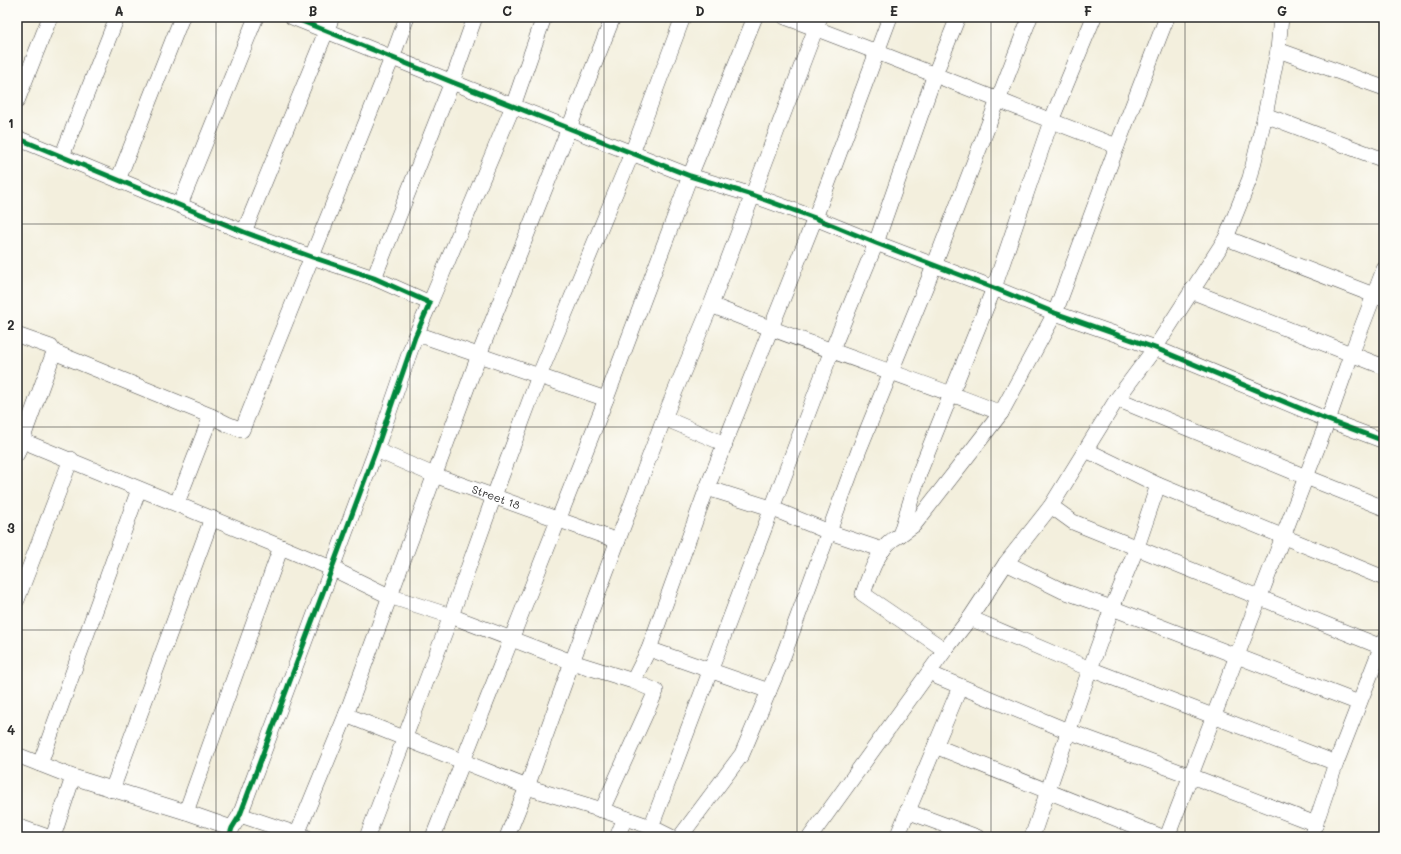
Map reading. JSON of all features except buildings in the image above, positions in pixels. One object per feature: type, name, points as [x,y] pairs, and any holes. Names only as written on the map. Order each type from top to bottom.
[{"type":"street","points":[[17,101],[50,17]]},
{"type":"street","points":[[62,156],[117,17]]},
{"type":"street","points":[[118,180],[182,17]]},
{"type":"street","points":[[180,205],[256,17]]},
{"type":"street","points":[[292,17],[690,176],[752,195],[815,218],[1055,313],[1155,348],[1328,420],[1384,441]]},
{"type":"street","points":[[244,232],[332,17]]},
{"type":"street","points":[[17,335],[51,347],[54,352],[242,430],[392,58],[407,17]]},
{"type":"street","points":[[374,278],[452,82],[475,17]]},
{"type":"street","points":[[234,827],[376,450],[415,337],[513,106],[544,17]]},
{"type":"street","points":[[17,755],[73,777],[112,790],[234,827],[300,836],[479,355],[613,17]]},
{"type":"street","points":[[367,837],[451,616],[539,376],[632,153],[683,17]]},
{"type":"street","points":[[433,837],[606,399],[690,176],[755,17]]},
{"type":"street","points":[[785,17],[818,23],[877,52],[1117,146]]},
{"type":"street","points":[[633,681],[649,649],[707,488],[815,218],[890,17]]},
{"type":"street","points":[[651,827],[771,508],[832,350],[876,243],[935,74],[958,17]]},
{"type":"street","points":[[680,837],[742,754],[769,692],[859,450],[934,266],[1030,17]]},
{"type":"street","points":[[900,535],[920,471],[994,288],[1051,121],[1094,17]]},
{"type":"street","points":[[945,650],[862,594],[869,576],[883,550],[892,539],[914,525],[1001,413],[1055,313],[1167,17]]},
{"type":"street","points":[[810,837],[945,650],[970,618],[1006,563],[1051,506],[1117,399],[1155,348],[1226,238],[1250,178],[1278,50],[1281,17]]},
{"type":"street","points":[[507,837],[664,418],[711,305],[818,23]]},
{"type":"street","points":[[1278,50],[1384,88]]},
{"type":"street","points":[[1265,115],[1384,160]]},
{"type":"street","points":[[17,138],[244,232],[374,278],[430,302]]},
{"type":"street","points":[[1226,238],[1379,297]]},
{"type":"street","points":[[1167,837],[1261,597],[1351,355],[1379,297],[1384,269]]},
{"type":"street","points":[[1191,291],[1384,367]]},
{"type":"street","points":[[711,305],[771,329],[951,393],[1001,413]]},
{"type":"street","points":[[415,337],[426,337],[606,399]]},
{"type":"street","points":[[17,454],[54,352]]},
{"type":"street","points":[[1117,399],[1384,508]]},
{"type":"street","points":[[177,503],[211,416]]},
{"type":"street","points":[[664,418],[725,444]]},
{"type":"street","points":[[23,440],[331,568],[389,596],[451,616],[572,662],[633,681],[656,691],[602,810]]},
{"type":"street","name":"Street 18","points":[[376,450],[434,475],[618,541]]},
{"type":"street","points":[[1086,450],[1158,485],[1384,578]]},
{"type":"street","points":[[17,600],[71,460]]},
{"type":"street","points":[[1032,837],[1090,669],[1112,608],[1137,547],[1158,485]]},
{"type":"street","points":[[707,488],[771,508],[829,532],[883,550]]},
{"type":"street","points":[[40,764],[139,489]]},
{"type":"street","points":[[938,677],[1068,731],[1191,776],[1314,831],[1336,763],[1383,645],[1073,522],[1051,506]]},
{"type":"street","points":[[112,790],[212,518]]},
{"type":"street","points":[[186,812],[281,547]]},
{"type":"street","points":[[1006,563],[1063,591],[1112,608],[1359,703]]},
{"type":"street","points":[[970,618],[1090,669],[1336,763]]},
{"type":"street","points":[[649,649],[769,692]]},
{"type":"street","points":[[897,837],[960,687]]},
{"type":"street","points":[[346,715],[527,787],[651,827],[671,837]]},
{"type":"street","points":[[935,746],[1162,837]]},
{"type":"street","points":[[53,837],[73,777]]},
{"type":"street","points":[[907,811],[977,837]]},
{"type":"street","points":[[617,837],[625,818]]},
{"type":"street","points":[[17,826],[48,837]]},
{"type":"cycle path","points":[[292,17],[690,176],[752,195],[815,218],[1055,313],[1155,348],[1328,420],[1384,441]]},
{"type":"cycle path","points":[[17,138],[244,232],[374,278],[430,303],[415,337],[376,450],[240,815],[232,828],[229,837]]}]
